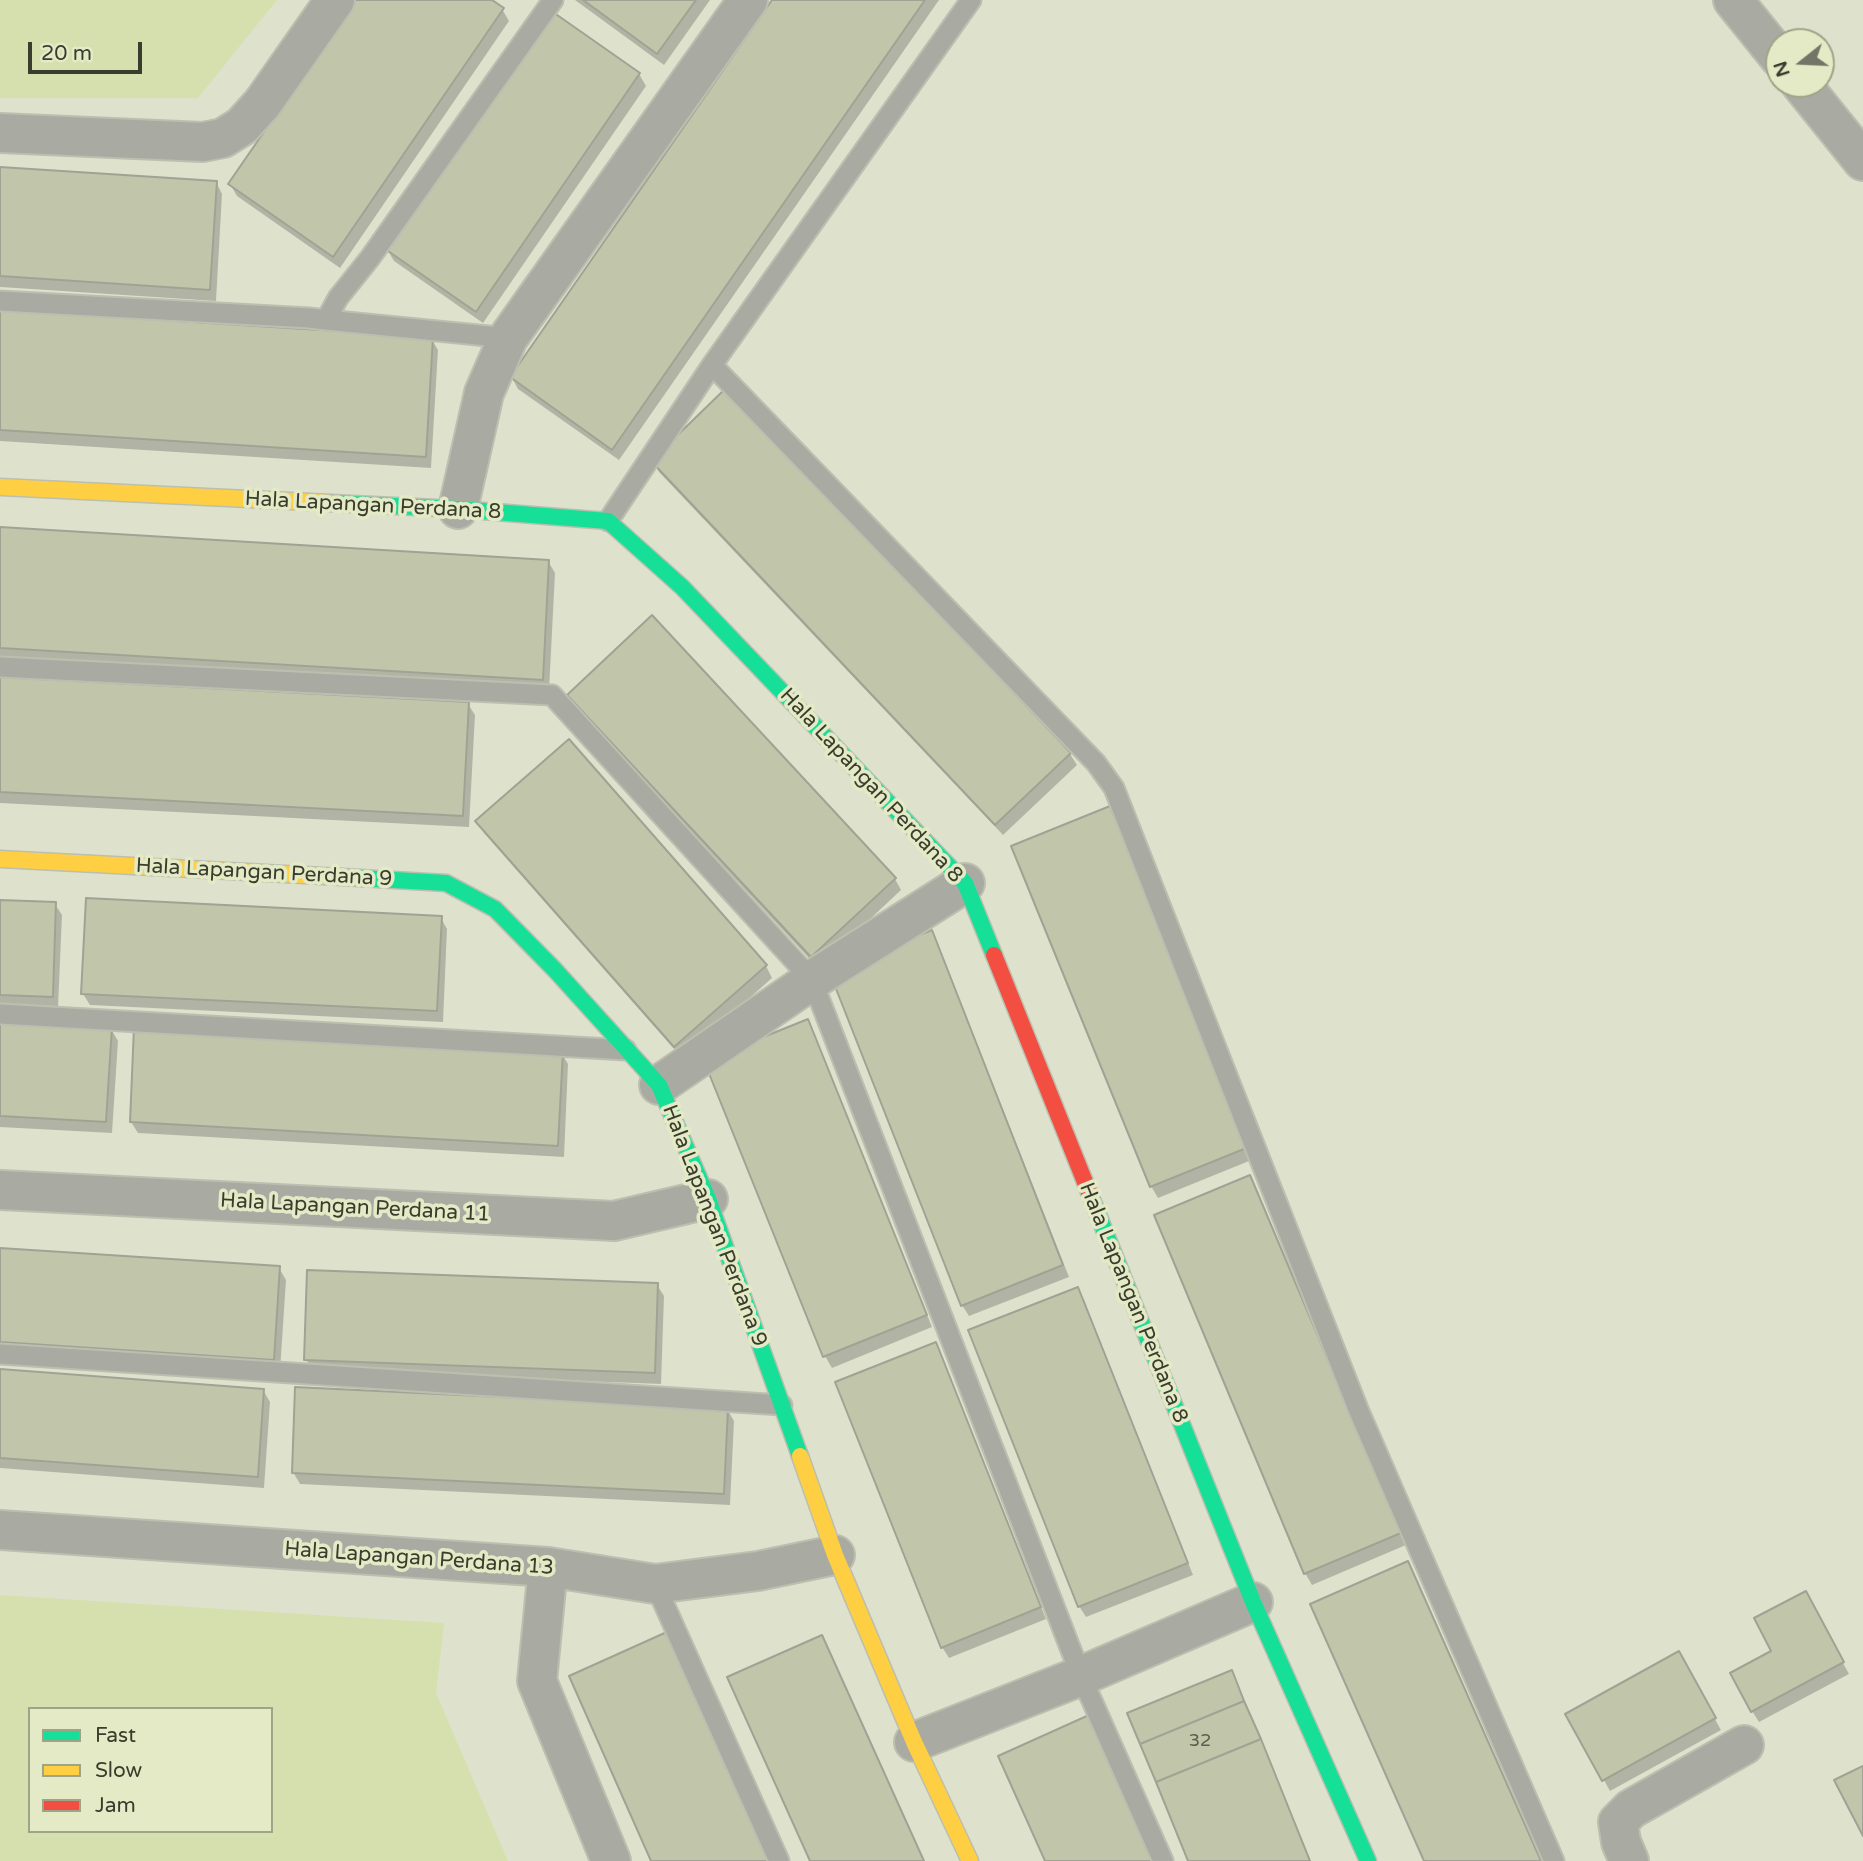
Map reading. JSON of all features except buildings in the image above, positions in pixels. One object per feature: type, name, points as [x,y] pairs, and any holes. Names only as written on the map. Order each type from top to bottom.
[{"type":"street","points":[[0,134],[204,142],[223,138],[242,125],[262,104],[335,0]]},
{"type":"street","points":[[458,509],[484,393],[508,338],[748,0]]},
{"type":"street","points":[[1733,0],[1765,40]]},
{"type":"street","points":[[1812,98],[1863,161]]},
{"type":"street","name":"Hala Lapangan Perdana 8","points":[[0,487],[458,509],[608,521],[682,587],[965,883],[1253,1602],[1368,1861]]},
{"type":"street","name":"Hala Lapangan Perdana 9","points":[[0,859],[446,883],[495,909],[555,970],[659,1085],[708,1199],[835,1555],[914,1742],[970,1861]]},
{"type":"street","points":[[659,1085],[812,980],[965,883]]},
{"type":"street","name":"Hala Lapangan Perdana 11","points":[[0,1190],[614,1221],[708,1199]]},
{"type":"street","name":"Hala Lapangan Perdana 13","points":[[0,1530],[548,1567],[656,1584],[758,1571],[835,1555]]},
{"type":"street","points":[[548,1567],[537,1681],[611,1861]]},
{"type":"street","points":[[914,1742],[1253,1602]]},
{"type":"street","points":[[1629,1861],[1621,1842],[1618,1822],[1630,1809],[1744,1745]]},
{"type":"lane","points":[[326,320],[338,298],[370,258],[553,0]]},
{"type":"lane","points":[[608,521],[712,365],[971,0]]},
{"type":"lane","points":[[0,301],[326,320],[508,338]]},
{"type":"lane","points":[[712,365],[1096,763],[1114,788],[1358,1409],[1554,1861]]},
{"type":"lane","points":[[0,667],[552,695],[812,980],[1081,1675],[1163,1861]]},
{"type":"lane","points":[[0,1014],[627,1050]]},
{"type":"lane","points":[[0,1354],[782,1405]]},
{"type":"lane","points":[[656,1584],[779,1861]]},
{"type":"green space","points":[[0,0],[277,0],[198,98],[0,98]]},
{"type":"green space","points":[[0,1595],[444,1623],[436,1693],[508,1861],[0,1861]]},
{"type":"traffic: fast","points":[[331,503],[458,509],[608,521],[682,587],[965,883],[994,955]]},
{"type":"traffic: fast","points":[[342,877],[446,883],[495,909],[555,970],[659,1085],[708,1199],[800,1456]]},
{"type":"traffic: fast","points":[[1089,1192],[1253,1602],[1368,1861]]},
{"type":"traffic: slow","points":[[0,487],[331,503]]},
{"type":"traffic: slow","points":[[0,859],[342,877]]},
{"type":"traffic: slow","points":[[800,1456],[835,1555],[914,1742],[970,1861]]},
{"type":"traffic: jam","points":[[994,955],[1089,1192]]}]
